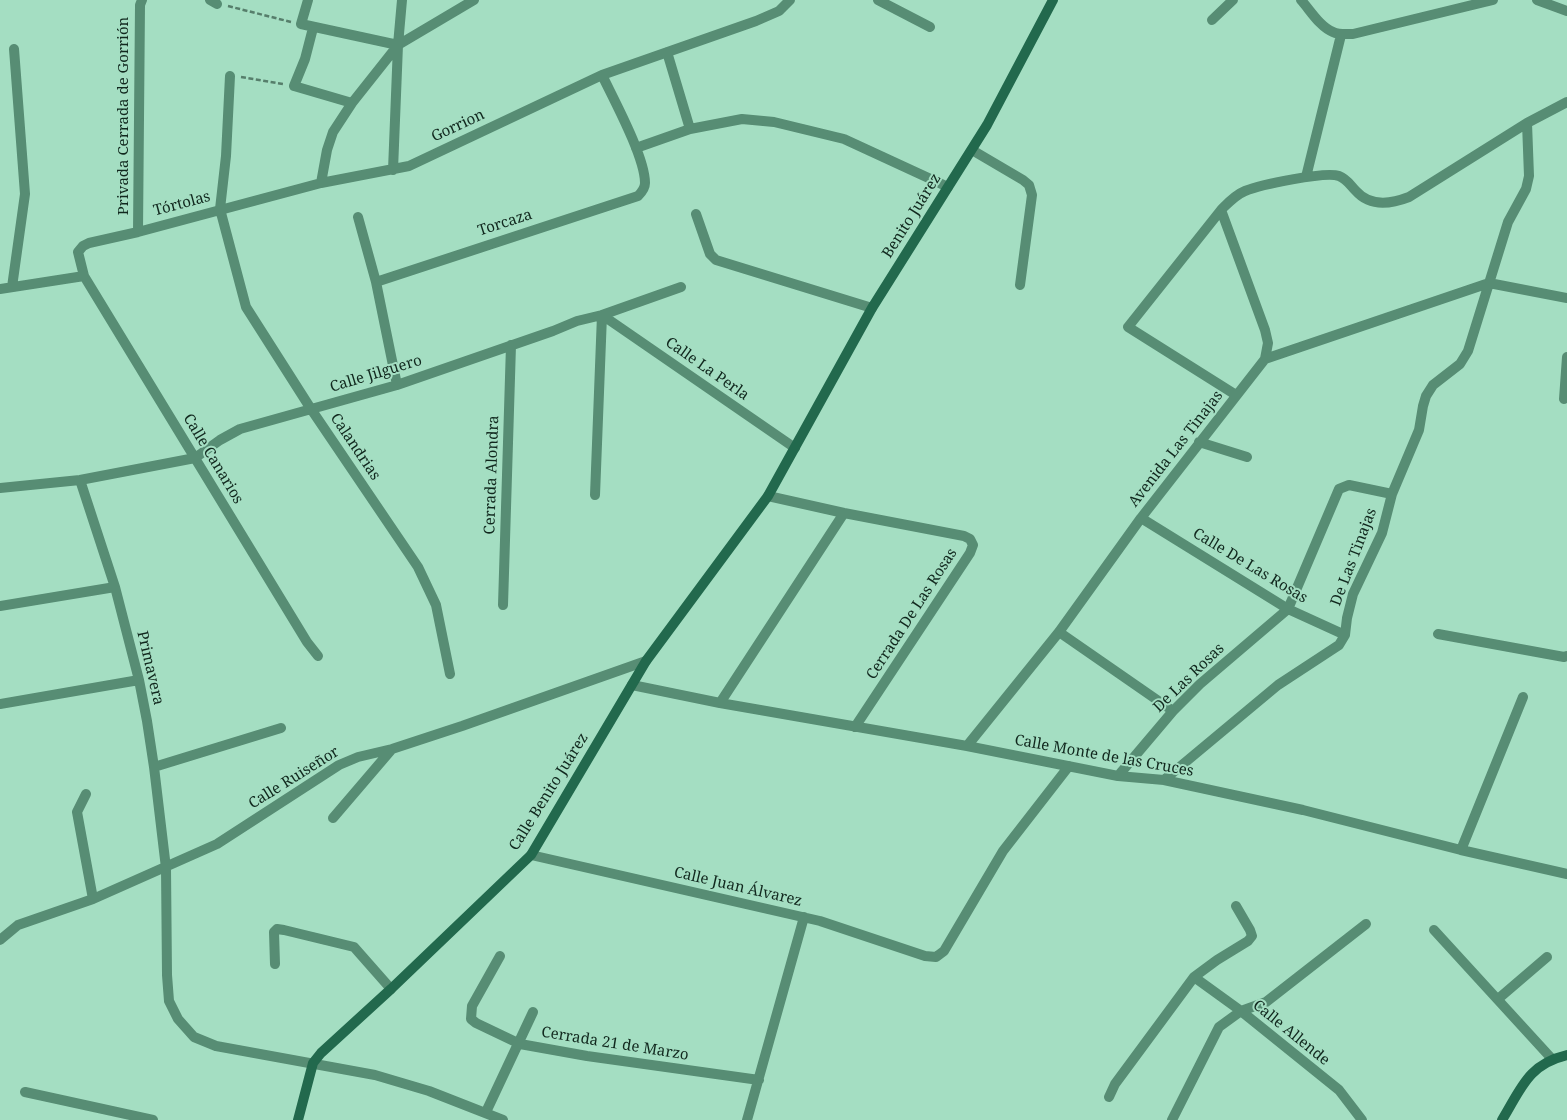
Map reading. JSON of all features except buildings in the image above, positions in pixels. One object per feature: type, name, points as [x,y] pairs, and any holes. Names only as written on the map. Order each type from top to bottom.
[{"type":"street","name":"Privada Cerrada de Gorrión","points":[[138,232],[140,5],[142,0]]},
{"type":"street","points":[[308,0],[301,24],[398,46]]},
{"type":"street","points":[[393,170],[398,46],[402,0]]},
{"type":"street","points":[[321,183],[329,140],[352,103],[398,46],[474,0]]},
{"type":"street","name":"Gorrion","points":[[321,183],[409,166],[602,75],[756,22],[779,11],[790,0]]},
{"type":"street","points":[[878,0],[930,27]]},
{"type":"street","name":"Benito Juárez","points":[[795,448],[872,308],[972,150],[1053,0]]},
{"type":"street","points":[[1212,20],[1233,0]]},
{"type":"street","points":[[1301,0],[1323,25],[1332,32],[1341,35],[1354,34],[1493,0]]},
{"type":"street","points":[[1538,0],[1567,11]]},
{"type":"street","points":[[313,28],[305,59],[294,86],[352,103]]},
{"type":"street","points":[[1306,177],[1341,35]]},
{"type":"street","points":[[12,287],[25,194],[14,49]]},
{"type":"street","points":[[667,52],[690,128]]},
{"type":"street","points":[[602,75],[636,148],[690,128],[742,119],[774,122],[844,139],[948,187]]},
{"type":"street","points":[[220,209],[226,156],[230,76]]},
{"type":"street","points":[[1236,395],[1128,327],[1221,210],[1233,198],[1244,192],[1319,174],[1338,175],[1349,182],[1363,198],[1379,203],[1393,203],[1409,197],[1527,123],[1567,102]]},
{"type":"street","name":"De Las Tinajas","points":[[1345,635],[1353,594],[1382,533],[1392,494],[1419,430],[1422,406],[1426,396],[1433,385],[1460,364],[1468,351],[1508,222],[1526,189],[1529,176],[1527,123]]},
{"type":"street","name":"Torcaza","points":[[376,282],[638,196],[645,184],[644,172],[636,148]]},
{"type":"street","points":[[972,150],[1029,185],[1032,195],[1020,286]]},
{"type":"street","name":"Tórtolas","points":[[84,276],[78,252],[83,246],[321,183]]},
{"type":"street","name":"Calandrias","points":[[220,209],[246,307],[311,409],[418,567],[436,605],[450,674]]},
{"type":"street","points":[[1221,210],[1265,330],[1268,343],[1265,359],[1489,283],[1567,298]]},
{"type":"street","points":[[696,214],[710,254],[716,260],[872,308]]},
{"type":"street","points":[[358,217],[376,282],[396,385]]},
{"type":"street","points":[[0,289],[84,276]]},
{"type":"street","name":"Calle Canarios","points":[[84,276],[307,642],[318,656]]},
{"type":"street","name":"Calle Jilguero","points":[[0,488],[80,480],[195,458],[220,440],[240,429],[396,385],[577,321],[602,316],[681,287]]},
{"type":"street","points":[[595,495],[602,316]]},
{"type":"street","name":"Calle La Perla","points":[[602,316],[795,448]]},
{"type":"street","name":"Cerrada Alondra","points":[[503,605],[511,345]]},
{"type":"street","points":[[1564,399],[1567,357]]},
{"type":"street","name":"Avenida Las Tinajas","points":[[967,746],[1059,632],[1141,518],[1265,359]]},
{"type":"street","points":[[1199,442],[1247,457]]},
{"type":"street","name":"Calle Benito Juárez","points":[[312,1063],[531,855],[646,661],[768,496],[795,448]]},
{"type":"street","name":"Primavera","points":[[80,480],[115,587],[139,680],[154,767],[166,868],[169,1000],[178,1019],[194,1037],[216,1046],[375,1075],[429,1091],[486,1112],[502,1120]]},
{"type":"street","points":[[1288,609],[1339,489],[1344,486],[1354,486],[1392,494]]},
{"type":"street","name":"Cerrada De Las Rosas","points":[[768,496],[964,536],[970,539],[972,544],[970,553],[855,727]]},
{"type":"street","points":[[720,703],[844,513]]},
{"type":"street","name":"Calle De Las Rosas","points":[[1141,518],[1288,609],[1345,635]]},
{"type":"street","points":[[0,606],[115,587]]},
{"type":"street","name":"De Las Rosas","points":[[1118,776],[1173,711],[1200,684],[1288,609]]},
{"type":"street","points":[[1059,632],[1173,711]]},
{"type":"street","points":[[1438,634],[1567,656]]},
{"type":"street","points":[[1164,780],[1278,686],[1338,644],[1345,635]]},
{"type":"street","name":"Calle Ruiseñor","points":[[0,940],[18,925],[93,899],[217,844],[339,765],[358,757],[392,749],[462,726],[646,661]]},
{"type":"street","points":[[0,704],[139,680]]},
{"type":"street","name":"Calle Monte de las Cruces","points":[[632,684],[720,703],[967,746],[1118,776],[1164,780],[1303,810],[1461,850],[1565,870]]},
{"type":"street","points":[[1461,850],[1523,697]]},
{"type":"street","points":[[154,767],[281,728]]},
{"type":"street","points":[[333,818],[392,749]]},
{"type":"street","name":"Calle Juan Álvarez","points":[[531,855],[820,921],[926,956],[936,957],[944,951],[1003,851],[1069,766]]},
{"type":"street","points":[[86,794],[77,812],[93,899]]},
{"type":"street","points":[[1109,1097],[1115,1084],[1194,976],[1248,942],[1252,936],[1236,906]]},
{"type":"street","points":[[747,1120],[804,918]]},
{"type":"street","points":[[1172,1120],[1218,1027],[1241,1011],[1266,1002],[1366,924]]},
{"type":"street","points":[[275,964],[274,932],[277,929],[284,930],[354,947],[392,989]]},
{"type":"street","points":[[1434,930],[1552,1059]]},
{"type":"street","name":"Cerrada 21 de Marzo","points":[[500,956],[472,1006],[471,1019],[476,1023],[520,1044],[587,1056],[759,1080]]},
{"type":"street","points":[[1498,999],[1547,957]]},
{"type":"street","name":"Calle Allende","points":[[1194,976],[1241,1011],[1338,1090],[1362,1120]]},
{"type":"street","points":[[486,1112],[520,1044],[533,1012]]},
{"type":"street","points":[[1502,1120],[1528,1076],[1538,1067],[1552,1059],[1567,1055]]},
{"type":"street","points":[[298,1120],[312,1063]]},
{"type":"street","points":[[24,1092],[153,1120]]},
{"type":"path","points":[[213,2],[301,24]]},
{"type":"path","points":[[230,76],[294,86]]}]
